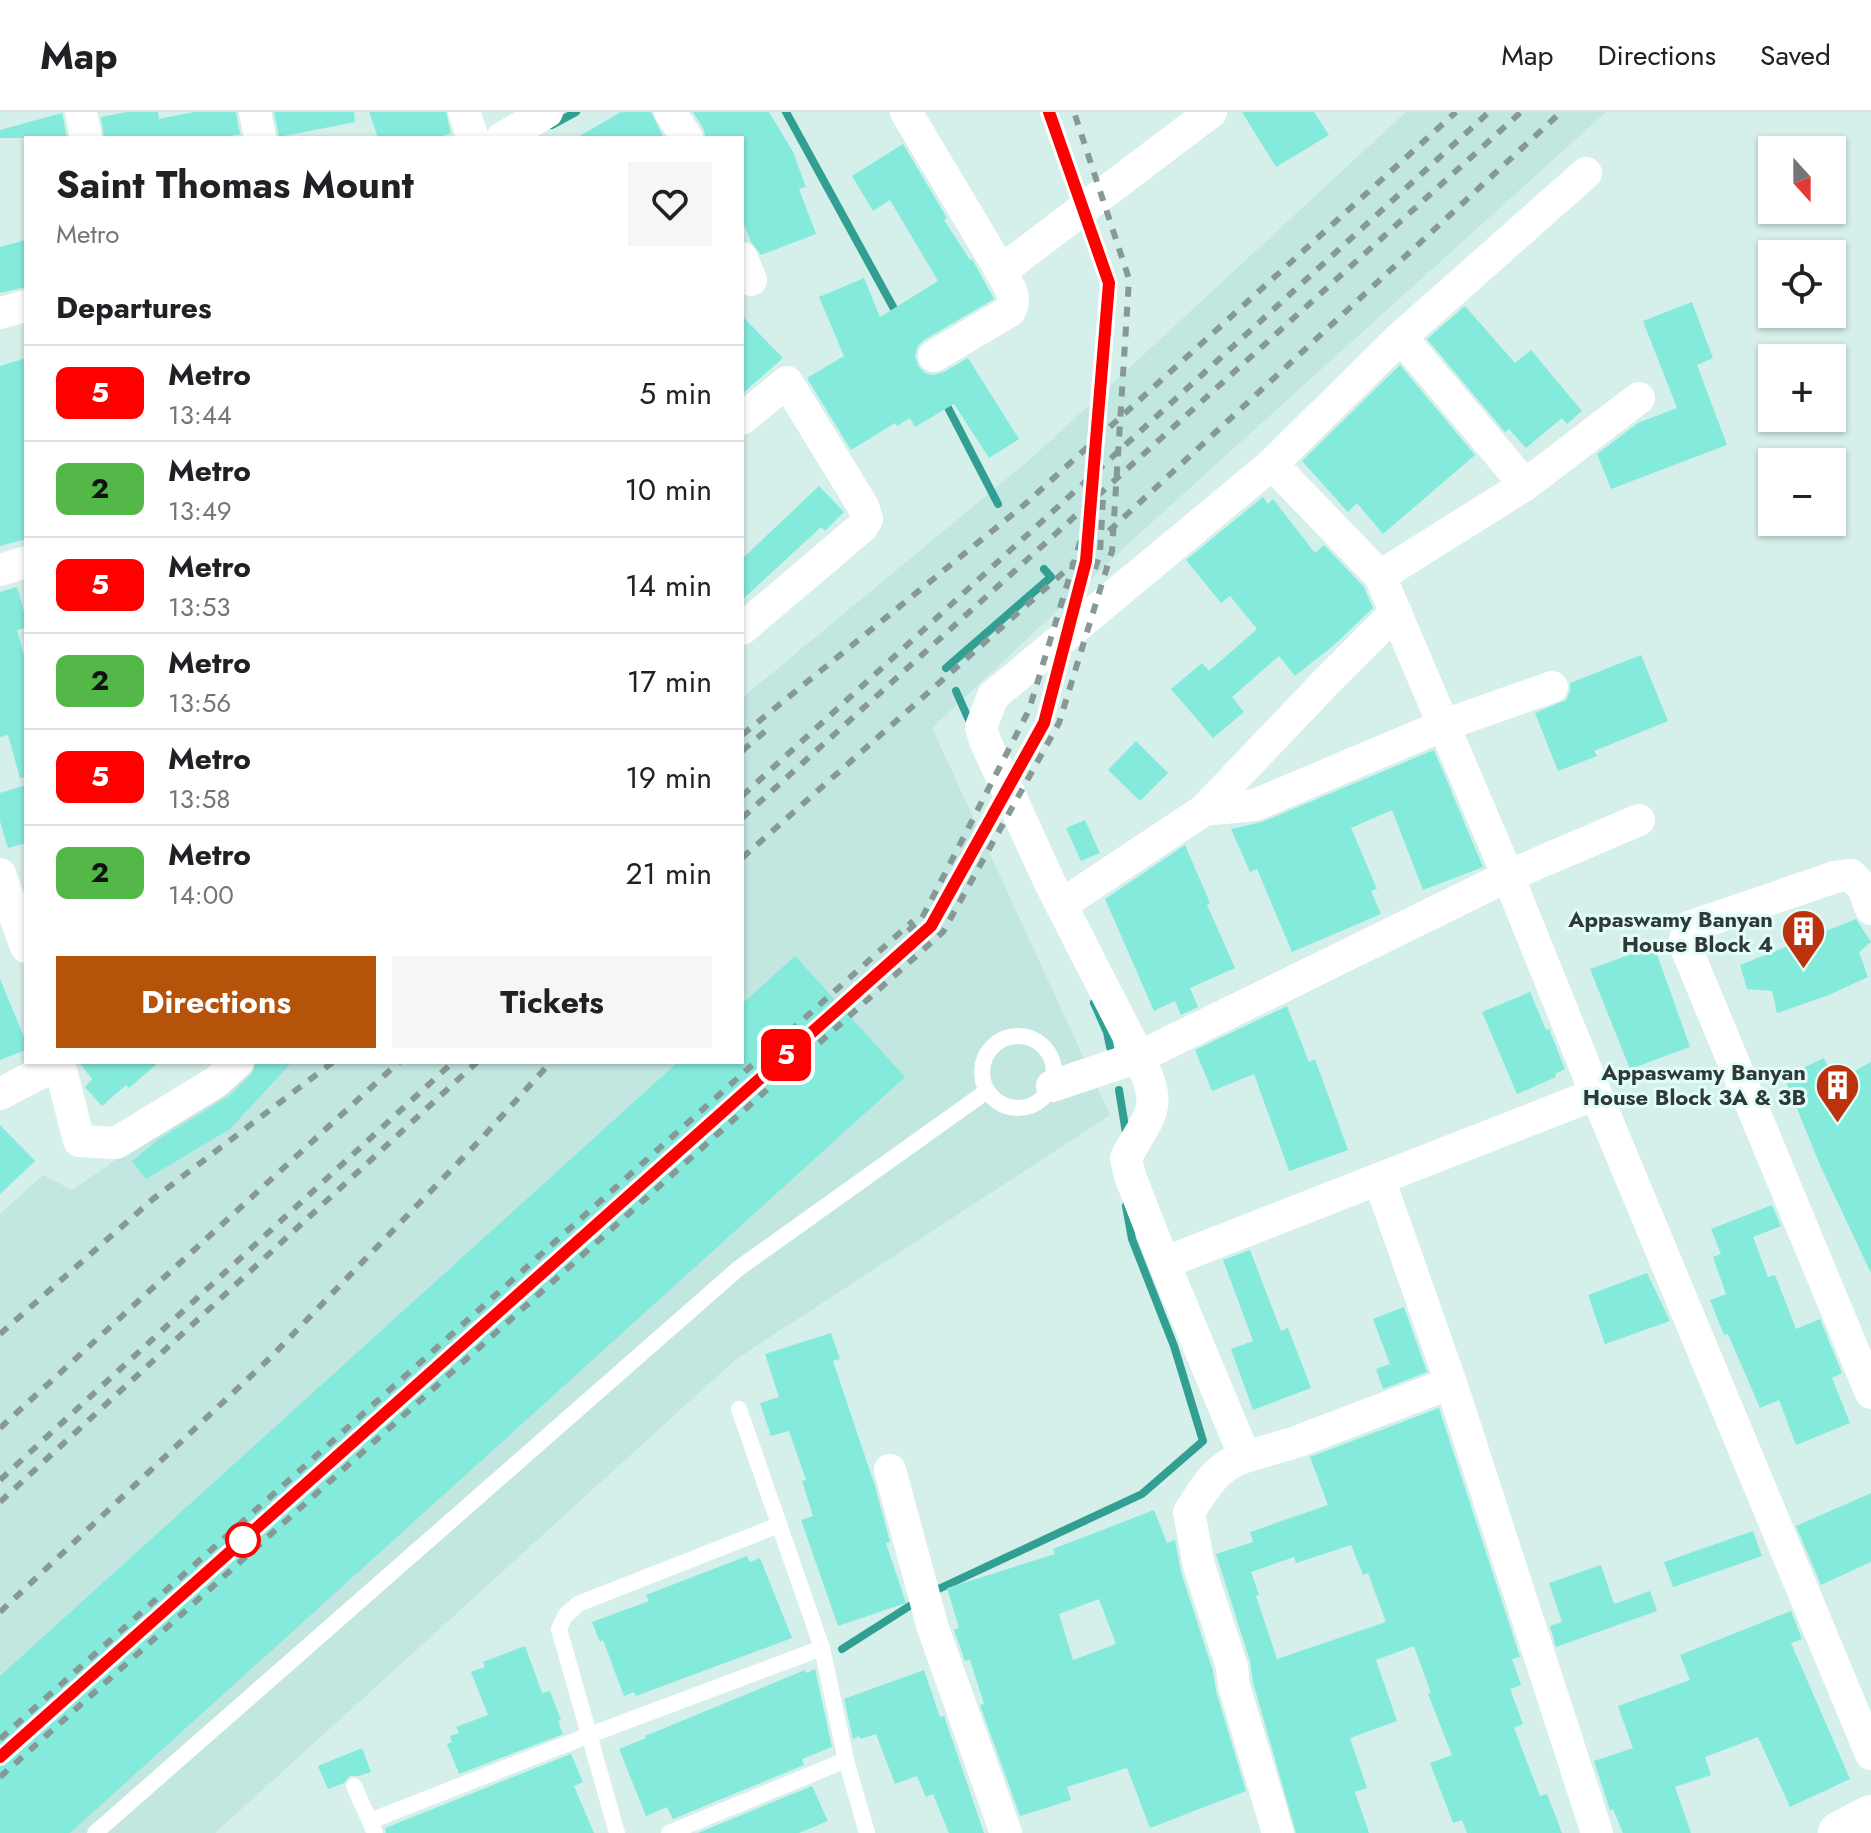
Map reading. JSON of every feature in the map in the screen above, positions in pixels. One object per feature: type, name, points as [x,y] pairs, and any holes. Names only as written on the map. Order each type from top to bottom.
[{"type":"street","points":[[81,112],[86,136]]},
{"type":"street","points":[[255,112],[260,136]]},
{"type":"street","points":[[464,112],[472,136]]},
{"type":"street","points":[[505,136],[547,112]]},
{"type":"street","points":[[670,112],[686,136]]},
{"type":"street","points":[[1001,271],[1211,112]]},
{"type":"street","points":[[911,114],[1001,271],[1013,294],[1014,303],[1010,311],[934,356]]},
{"type":"street","points":[[1245,1457],[1130,1176],[1126,1158],[1154,1110],[1150,1080],[1061,905],[985,741],[981,727],[984,712],[993,696],[1272,464],[1401,337],[1586,173]]},
{"type":"street","points":[[0,313],[24,307]]},
{"type":"street","points":[[1401,337],[1525,485]]},
{"type":"street","points":[[744,417],[787,382],[863,506],[867,519],[862,527],[744,627]]},
{"type":"street","points":[[1380,576],[1525,485],[1639,398]]},
{"type":"street","points":[[1272,464],[1380,576],[1508,876],[1871,1754]]},
{"type":"street","points":[[0,570],[24,563]]},
{"type":"street","points":[[1061,905],[1204,810],[1396,612]]},
{"type":"street","points":[[1204,810],[1255,805],[1444,725],[1552,687]]},
{"type":"street","points":[[1052,1086],[1139,1057],[1508,876],[1639,820]]},
{"type":"street","points":[[0,874],[24,941]]},
{"type":"street","points":[[1871,909],[1863,888],[1851,875],[1835,877],[1689,927],[1684,943],[1871,1393]]},
{"type":"street","points":[[0,1094],[67,1066],[79,1141],[116,1143],[216,1082],[236,1064]]},
{"type":"street","points":[[1164,1263],[1596,1094]]},
{"type":"street","points":[[1379,1179],[1451,1383],[1597,1833]]},
{"type":"street","points":[[1278,1833],[1234,1686],[1232,1667],[1199,1566],[1189,1512],[1213,1476],[1233,1461],[1296,1442],[1451,1383]]},
{"type":"street","points":[[890,1470],[933,1628],[1006,1833]]},
{"type":"street","points":[[1840,1833],[1871,1817]]},
{"type":"lane","points":[[1010,1037],[1022,1037],[1042,1045],[1054,1064],[1052,1086],[1037,1103],[1015,1109],[994,1100],[987,1091],[983,1081],[985,1059],[991,1049],[1010,1037]]},
{"type":"lane","points":[[95,1833],[739,1268],[987,1091]]},
{"type":"lane","points":[[739,1409],[822,1648],[846,1760],[867,1833]]},
{"type":"lane","points":[[617,1833],[559,1629],[565,1616],[578,1604],[779,1525]]},
{"type":"lane","points":[[354,1786],[373,1827],[587,1736],[822,1648]]},
{"type":"lane","points":[[669,1833],[846,1760]]},
{"type":"shaded area","points":[[1406,112],[1606,112],[1140,533],[932,728],[1110,1115],[735,1360],[215,1833],[0,1833],[0,1214],[43,1175],[72,1190],[256,1064],[744,1064],[744,696],[1034,456]]},
{"type":"building","points":[[127,112],[158,112],[159,119],[194,112],[236,112],[240,134],[104,136],[101,117]]},
{"type":"building","points":[[274,112],[354,112],[355,122],[279,136]]},
{"type":"building","points":[[369,112],[446,112],[451,133],[443,136],[377,136]]},
{"type":"building","points":[[621,112],[651,112],[663,136],[579,136]]},
{"type":"building","points":[[693,112],[769,112],[793,152],[806,187],[799,189],[816,234],[761,255],[751,242],[744,224],[744,136],[705,136]]},
{"type":"building","points":[[1242,112],[1314,112],[1329,135],[1276,167]]},
{"type":"building","points":[[62,113],[67,136],[0,138],[0,130]]},
{"type":"building","points":[[903,144],[947,218],[944,220],[972,259],[994,299],[924,340],[915,355],[918,366],[925,373],[933,375],[968,358],[1019,439],[989,458],[954,404],[915,427],[910,418],[897,426],[895,423],[851,450],[807,378],[844,356],[819,297],[864,278],[880,317],[938,281],[890,200],[873,211],[852,176]]},
{"type":"building","points":[[24,241],[24,287],[0,293],[0,247]]},
{"type":"building","points":[[1692,302],[1713,358],[1697,365],[1727,445],[1611,489],[1597,454],[1638,423],[1677,408],[1643,321]]},
{"type":"building","points":[[1465,306],[1515,363],[1531,350],[1582,411],[1567,424],[1562,418],[1526,448],[1509,429],[1505,432],[1427,339]]},
{"type":"building","points":[[744,318],[783,358],[744,392]]},
{"type":"building","points":[[24,359],[24,540],[0,546],[0,366]]},
{"type":"building","points":[[1400,365],[1475,455],[1383,534],[1357,503],[1348,512],[1302,461]]},
{"type":"building","points":[[819,486],[844,512],[825,531],[821,527],[744,598],[744,557]]},
{"type":"building","points":[[1263,497],[1268,504],[1273,499],[1315,553],[1324,545],[1364,587],[1373,608],[1295,676],[1279,656],[1232,697],[1244,712],[1213,738],[1171,689],[1202,663],[1209,671],[1257,629],[1230,596],[1221,603],[1186,560]]},
{"type":"building","points":[[17,587],[24,612],[24,628],[17,630],[24,656],[24,777],[20,778],[8,735],[0,737],[0,592]]},
{"type":"building","points":[[1641,655],[1668,721],[1594,751],[1597,756],[1558,771],[1535,713],[1566,700],[1570,683]]},
{"type":"building","points":[[1136,741],[1168,773],[1140,801],[1108,770]]},
{"type":"building","points":[[1434,750],[1483,867],[1423,890],[1392,810],[1351,828],[1377,889],[1371,891],[1381,914],[1292,952],[1257,869],[1250,872],[1231,829],[1262,822]]},
{"type":"building","points":[[24,786],[24,844],[8,848],[0,821],[0,793]]},
{"type":"building","points":[[1085,820],[1100,853],[1081,861],[1066,828]]},
{"type":"building","points":[[1185,845],[1235,968],[1190,988],[1198,1007],[1181,1015],[1175,1001],[1154,1011],[1105,899]]},
{"type":"building","name":"Appaswamy Banyan House Block 4","points":[[1856,919],[1871,942],[1859,952],[1868,977],[1777,1013],[1772,991],[1747,989],[1740,965]]},
{"type":"building","points":[[1654,946],[1690,1047],[1630,1069],[1590,969]]},
{"type":"building","points":[[795,956],[905,1077],[70,1833],[0,1833],[0,1676],[676,1064],[744,1064],[744,1002]]},
{"type":"building","points":[[0,979],[24,1037],[24,1051],[0,1060]]},
{"type":"building","points":[[1530,992],[1565,1069],[1555,1074],[1556,1077],[1517,1094],[1482,1012]]},
{"type":"building","points":[[1287,1006],[1309,1062],[1315,1059],[1348,1150],[1289,1171],[1254,1074],[1212,1091],[1195,1050]]},
{"type":"building","name":"Appaswamy Banyan House Block 3A & 3B","points":[[1824,1058],[1835,1082],[1871,1062],[1871,1273],[1820,1165],[1784,1077]]},
{"type":"building","points":[[81,1064],[157,1064],[102,1106],[85,1087],[92,1079]]},
{"type":"building","points":[[255,1064],[290,1064],[230,1129],[146,1179],[132,1161],[159,1139],[229,1096],[251,1075]]},
{"type":"building","points":[[0,1125],[35,1161],[0,1194]]},
{"type":"building","points":[[1772,1205],[1781,1226],[1753,1237],[1768,1277],[1775,1275],[1796,1329],[1820,1319],[1842,1373],[1832,1378],[1850,1423],[1796,1445],[1779,1400],[1760,1408],[1710,1300],[1726,1294],[1713,1257],[1721,1254],[1711,1229]]},
{"type":"building","points":[[1250,1250],[1281,1331],[1288,1328],[1311,1388],[1253,1410],[1231,1349],[1253,1341],[1223,1260]]},
{"type":"building","points":[[1647,1273],[1670,1321],[1605,1344],[1588,1295]]},
{"type":"building","points":[[1404,1307],[1427,1372],[1383,1389],[1376,1369],[1390,1364],[1373,1319]]},
{"type":"building","points":[[831,1333],[840,1359],[833,1361],[875,1486],[890,1542],[886,1543],[906,1603],[838,1626],[801,1520],[813,1516],[802,1481],[806,1480],[789,1431],[771,1436],[760,1403],[779,1397],[765,1354]]},
{"type":"building","points":[[1439,1408],[1520,1657],[1512,1659],[1521,1685],[1510,1689],[1523,1724],[1514,1728],[1540,1796],[1547,1794],[1562,1833],[1467,1833],[1462,1820],[1453,1823],[1430,1763],[1452,1755],[1428,1694],[1431,1693],[1414,1646],[1376,1660],[1397,1721],[1350,1738],[1367,1788],[1355,1792],[1369,1833],[1296,1833],[1253,1682],[1250,1661],[1216,1554],[1253,1542],[1250,1532],[1328,1505],[1310,1457]],"holes":[[[1351,1545],[1363,1575],[1368,1573],[1386,1622],[1277,1659],[1251,1572],[1294,1557],[1296,1563]]]},
{"type":"building","points":[[1871,1493],[1871,1562],[1821,1585],[1796,1526]]},
{"type":"building","points":[[1154,1510],[1167,1543],[1175,1540],[1181,1572],[1213,1671],[1216,1691],[1246,1791],[1150,1828],[1127,1768],[1067,1787],[1071,1800],[1020,1816],[980,1705],[984,1704],[970,1660],[965,1661],[954,1630],[959,1628],[947,1588],[1055,1554],[1053,1549]],"holes":[[[1099,1599],[1116,1644],[1073,1660],[1059,1614]]]},
{"type":"building","points":[[1753,1531],[1762,1556],[1673,1587],[1664,1562]]},
{"type":"building","points":[[747,1556],[750,1562],[760,1558],[792,1638],[636,1696],[634,1692],[624,1696],[603,1640],[600,1642],[592,1622],[649,1601],[646,1595]]},
{"type":"building","points":[[1601,1565],[1614,1604],[1650,1591],[1657,1611],[1556,1647],[1550,1626],[1562,1622],[1549,1583]]},
{"type":"building","points":[[1791,1611],[1802,1639],[1791,1643],[1850,1779],[1790,1807],[1758,1737],[1705,1757],[1711,1775],[1675,1787],[1691,1833],[1623,1833],[1613,1809],[1610,1810],[1594,1761],[1633,1748],[1618,1706],[1690,1680],[1680,1655]]},
{"type":"building","points":[[525,1646],[542,1693],[550,1691],[563,1734],[459,1774],[447,1744],[452,1742],[450,1736],[459,1733],[456,1727],[488,1715],[471,1672],[485,1667],[483,1662]]},
{"type":"building","points":[[815,1669],[832,1747],[802,1759],[804,1765],[673,1819],[667,1807],[646,1816],[619,1749],[805,1670],[806,1673]]},
{"type":"building","points":[[924,1670],[940,1717],[944,1716],[984,1833],[949,1833],[933,1794],[926,1797],[917,1776],[895,1784],[876,1734],[853,1739],[844,1699]]},
{"type":"building","points":[[362,1748],[371,1772],[350,1776],[344,1783],[328,1789],[318,1766]]},
{"type":"building","points":[[571,1754],[583,1782],[574,1786],[594,1833],[386,1833],[385,1828]]},
{"type":"building","points":[[812,1786],[828,1821],[799,1833],[698,1833]]},
{"type":"waterway","points":[[552,125],[576,112]]},
{"type":"waterway","points":[[786,112],[898,316]]},
{"type":"waterway","points":[[943,398],[998,504]]},
{"type":"waterway","points":[[946,668],[1051,577],[1044,569]]},
{"type":"waterway","points":[[956,691],[972,727]]},
{"type":"waterway","points":[[1094,1003],[1110,1047]]},
{"type":"waterway","points":[[1119,1090],[1126,1133]]},
{"type":"waterway","points":[[930,1593],[1142,1494],[1203,1441],[1174,1346],[1132,1239],[1126,1206]]},
{"type":"waterway","points":[[842,1649],[919,1600]]},
{"type":"railway","points":[[0,1757],[931,926],[1044,723],[1086,561],[1109,283],[1049,112]]},
{"type":"railway","points":[[0,1777],[943,932],[1059,723],[1112,551],[1129,279],[1074,112]]},
{"type":"railway","points":[[744,733],[1024,505],[1456,112]]},
{"type":"railway","points":[[744,794],[1489,112]]},
{"type":"railway","points":[[744,816],[1521,112]]},
{"type":"railway","points":[[1109,531],[1561,112]]},
{"type":"railway","points":[[1095,569],[1100,554],[1103,498]]},
{"type":"railway","points":[[908,931],[921,920],[1029,710],[1081,539]]},
{"type":"railway","points":[[744,856],[1074,563]]},
{"type":"railway","points":[[744,749],[769,728]]},
{"type":"railway","points":[[0,1739],[913,921]]},
{"type":"railway","points":[[0,1334],[153,1199],[330,1064]]},
{"type":"railway","points":[[0,1428],[397,1064]]},
{"type":"railway","points":[[0,1480],[451,1064]]},
{"type":"railway","points":[[0,1502],[475,1064]]},
{"type":"railway","points":[[0,1612],[271,1357],[549,1064]]},
{"type":"metro line","name":"5","points":[[0,1757],[931,926],[1044,723],[1086,561],[1109,283],[1049,112]]},
{"type":"place","name":"Appaswamy Banyan House Block 4","points":[[1804,971]]},
{"type":"place","name":"Appaswamy Banyan House Block 3A & 3B","points":[[1837,1124]]}]
